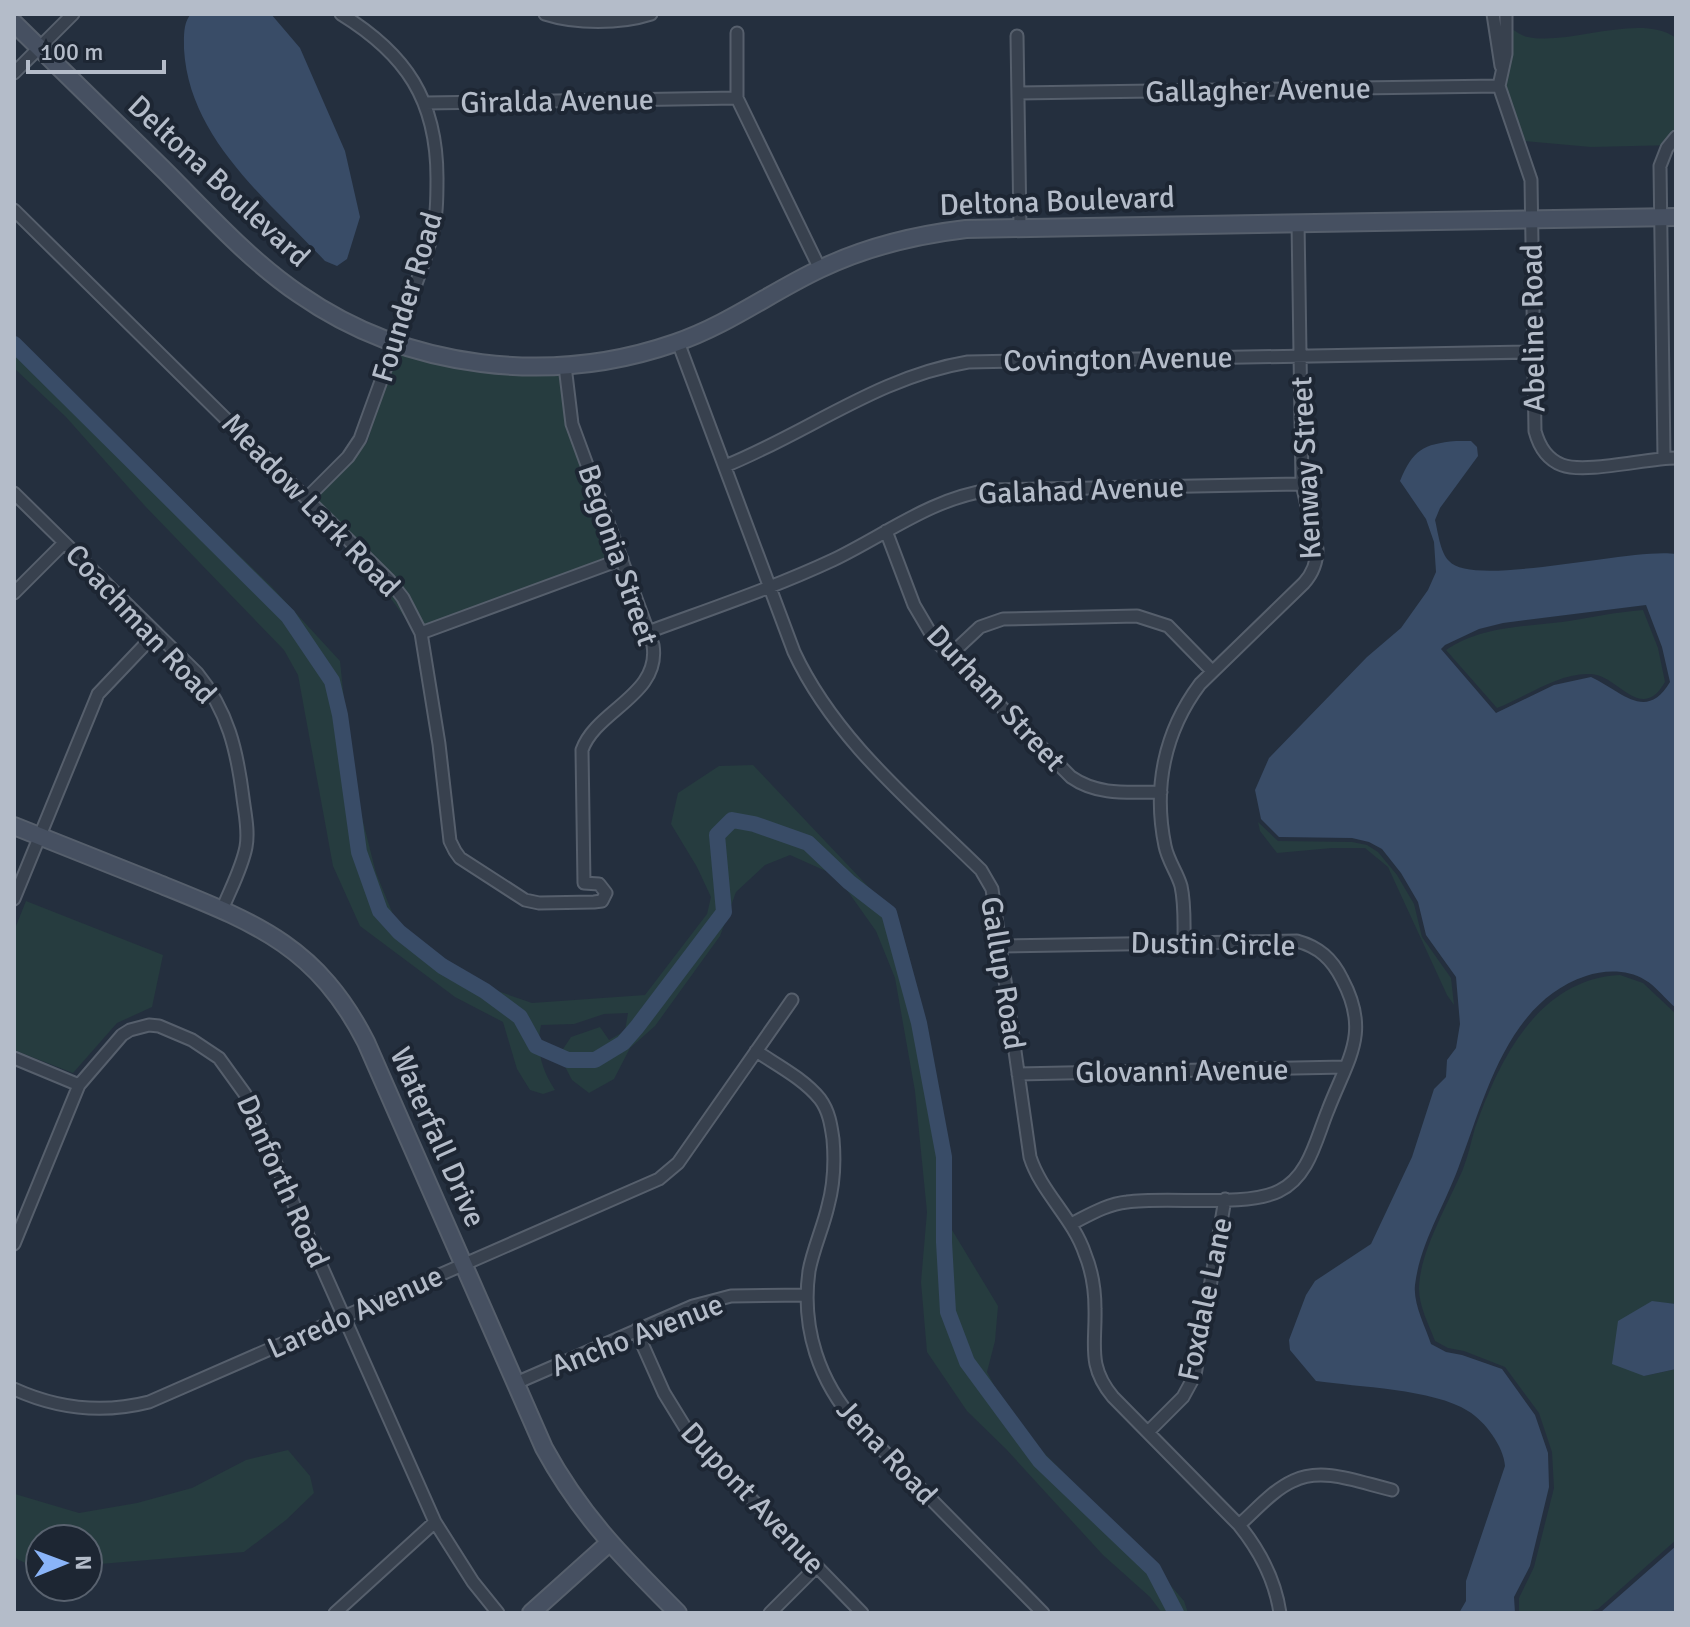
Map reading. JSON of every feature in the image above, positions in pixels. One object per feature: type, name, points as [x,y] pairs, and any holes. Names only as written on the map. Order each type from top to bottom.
[{"type":"main road","name":"Deltona Boulevard","points":[[14,23],[276,277],[325,311],[395,343],[450,358],[483,363],[565,366],[622,358],[678,342],[736,317],[820,269],[876,247],[966,229],[1668,217]]},
{"type":"main road","name":"Waterfall Drive","points":[[14,826],[222,910],[270,933],[311,965],[341,999],[366,1042],[560,1476],[609,1543],[678,1613]]},
{"type":"main road","points":[[531,1613],[609,1543]]},
{"type":"street","points":[[14,73],[73,14]]},
{"type":"street","name":"Founder Road","points":[[307,498],[348,457],[360,439],[435,221],[436,144],[425,103],[416,84],[394,54],[366,29],[341,14]]},
{"type":"street","points":[[545,14],[585,20],[630,19],[651,14]]},
{"type":"street","points":[[1493,14],[1502,70]]},
{"type":"street","points":[[1499,86],[1506,54],[1506,14]]},
{"type":"street","points":[[737,33],[737,98],[820,269]]},
{"type":"street","points":[[1017,36],[1020,227]]},
{"type":"street","name":"Gallagher Avenue","points":[[1018,93],[1499,86]]},
{"type":"street","name":"Abeline Road","points":[[1499,86],[1529,168],[1535,431],[1541,448],[1553,460],[1571,467],[1670,458]]},
{"type":"street","name":"Giralda Avenue","points":[[425,103],[737,98]]},
{"type":"street","points":[[1670,458],[1668,217],[1660,166],[1667,148],[1676,137]]},
{"type":"street","name":"Meadow Lark Road","points":[[14,210],[389,580],[413,615],[421,633],[439,744],[450,841],[460,858],[525,900],[539,903],[594,902],[602,901],[606,893]]},
{"type":"street","name":"Kenway Street","points":[[1184,941],[1182,889],[1165,843],[1161,792],[1162,769],[1171,733],[1188,700],[1212,671],[1304,583],[1314,568],[1317,549],[1302,484],[1298,222]]},
{"type":"street","name":"Gallup Road","points":[[678,342],[794,652],[810,684],[830,715],[858,747],[986,878],[995,899],[1034,1168],[1071,1224],[1085,1253],[1096,1310],[1093,1344],[1096,1368],[1106,1388],[1252,1541],[1268,1571],[1280,1613]]},
{"type":"street","name":"Covington Avenue","points":[[725,466],[793,435],[878,389],[944,366],[996,360],[1533,352]]},
{"type":"street","name":"Begonia Street","points":[[565,366],[572,424],[654,652],[652,670],[647,679],[590,733],[582,750],[584,883],[599,884],[606,893]]},
{"type":"street","name":"Galahad Avenue","points":[[648,632],[769,587],[840,556],[954,497],[990,490],[1302,484]]},
{"type":"street","name":"Coachman Road","points":[[14,493],[156,633],[209,689],[220,706],[238,757],[247,844],[222,910]]},
{"type":"street","name":"Durham Street","points":[[886,531],[914,605],[934,639],[1081,785],[1105,792],[1161,792]]},
{"type":"street","points":[[14,593],[64,543]]},
{"type":"street","points":[[421,633],[622,559]]},
{"type":"street","points":[[949,656],[980,627],[1003,619],[1137,616],[1168,626],[1212,671]]},
{"type":"street","points":[[14,899],[98,694],[156,633]]},
{"type":"street","name":"Dustin Circle","points":[[1001,946],[1288,939],[1318,949],[1336,967],[1356,1007],[1357,1030],[1345,1067],[1307,1164],[1293,1182],[1272,1194],[1225,1199],[1132,1201],[1104,1208],[1071,1224]]},
{"type":"street","name":"Laredo Avenue","points":[[14,1389],[67,1406],[106,1410],[167,1395],[659,1179],[678,1163],[792,1000]]},
{"type":"street","name":"Danforth Road","points":[[14,1244],[79,1085],[122,1035],[139,1026],[165,1028],[192,1040],[219,1058],[245,1094],[435,1522],[473,1582],[498,1613]]},
{"type":"street","name":"Jena Road","points":[[756,1051],[818,1097],[831,1126],[834,1157],[832,1192],[813,1253],[807,1295],[811,1337],[823,1375],[843,1409],[1043,1613]]},
{"type":"street","points":[[14,1058],[79,1085]]},
{"type":"street","name":"Glovanni Avenue","points":[[1018,1074],[1345,1067]]},
{"type":"street","name":"Foxdale Lane","points":[[1148,1432],[1183,1397],[1195,1375],[1225,1199]]},
{"type":"street","name":"Ancho Avenue","points":[[516,1383],[712,1300],[741,1296],[807,1295]]},
{"type":"street","name":"Dupont Avenue","points":[[636,1330],[664,1393],[691,1437],[862,1613]]},
{"type":"street","points":[[1239,1525],[1282,1487],[1305,1476],[1329,1475],[1392,1490]]},
{"type":"street","points":[[335,1613],[435,1522]]},
{"type":"street","points":[[770,1613],[816,1567]]},
{"type":"green space","points":[[1506,26],[1525,36],[1544,39],[1644,28],[1676,38],[1676,145],[1591,147],[1524,141],[1500,76]]},
{"type":"green space","points":[[14,339],[270,585],[340,661],[352,778],[376,873],[399,929],[463,979],[532,1003],[645,995],[707,914],[711,897],[671,824],[678,793],[719,766],[753,765],[897,917],[909,956],[949,1225],[998,1306],[995,1341],[987,1372],[1014,1423],[1136,1545],[1184,1601],[1188,1613],[1162,1613],[1150,1597],[1103,1555],[967,1411],[927,1352],[921,1282],[927,1212],[915,1091],[895,978],[876,931],[837,876],[790,855],[765,865],[736,892],[720,936],[655,1026],[630,1048],[614,1079],[589,1093],[572,1080],[559,1055],[571,1037],[600,1027],[609,1040],[625,1031],[628,1013],[604,1014],[574,1024],[541,1025],[541,1059],[555,1090],[543,1094],[530,1090],[517,1069],[503,1022],[455,997],[360,926],[333,866],[298,675],[284,650],[145,506],[66,417],[14,368]]},
{"type":"green space","points":[[401,350],[564,371],[587,479],[628,561],[419,637],[375,577],[305,501],[367,443],[386,381]]},
{"type":"green space","points":[[1643,610],[1658,648],[1665,682],[1656,694],[1647,699],[1629,694],[1601,676],[1579,674],[1555,681],[1497,708],[1446,650],[1474,636],[1502,629]]},
{"type":"green space","points":[[1258,822],[1278,841],[1352,842],[1367,845],[1378,852],[1397,875],[1414,904],[1422,937],[1451,978],[1454,1005],[1388,867],[1365,848],[1277,853],[1260,831]]},
{"type":"green space","points":[[26,901],[163,955],[152,1007],[117,1023],[73,1073],[14,1050],[14,931]]},
{"type":"green space","points":[[1620,975],[1643,983],[1676,1014],[1676,1304],[1652,1302],[1644,1376],[1676,1369],[1676,1540],[1598,1609],[1584,1613],[1519,1613],[1519,1598],[1534,1567],[1554,1488],[1552,1452],[1539,1413],[1505,1367],[1435,1341],[1421,1302],[1420,1275],[1429,1244],[1463,1169],[1485,1102],[1510,1051],[1544,1007],[1566,991],[1591,980]]},
{"type":"green space","points":[[288,1450],[310,1476],[314,1493],[286,1520],[244,1552],[104,1564],[104,1523],[24,1523],[24,1562],[14,1554],[15,1494],[79,1513],[137,1503],[192,1488],[246,1460]]},
{"type":"water","points":[[191,14],[271,14],[300,48],[345,151],[360,217],[347,259],[337,266],[325,261],[257,191],[216,140],[200,112],[189,81],[184,40],[185,26]]},
{"type":"water","points":[[1471,441],[1477,447],[1478,456],[1440,508],[1435,520],[1449,561],[1464,568],[1488,571],[1655,553],[1676,554],[1676,1008],[1645,980],[1616,972],[1586,976],[1559,989],[1536,1007],[1518,1030],[1490,1083],[1427,1239],[1415,1285],[1418,1307],[1431,1344],[1446,1352],[1502,1369],[1535,1415],[1548,1453],[1549,1487],[1530,1566],[1514,1597],[1515,1613],[1459,1613],[1466,1601],[1466,1581],[1505,1466],[1501,1451],[1487,1428],[1468,1411],[1436,1398],[1316,1381],[1290,1350],[1289,1340],[1306,1295],[1315,1281],[1371,1244],[1412,1157],[1434,1089],[1446,1077],[1447,1060],[1456,1048],[1460,1024],[1456,977],[1426,935],[1418,902],[1382,849],[1352,838],[1279,837],[1261,819],[1255,790],[1269,758],[1367,657],[1401,628],[1428,590],[1436,572],[1434,542],[1426,519],[1400,481],[1420,450],[1445,442]],"holes":[[[1646,605],[1662,647],[1670,682],[1652,700],[1632,700],[1591,677],[1554,685],[1496,713],[1441,649],[1479,629],[1503,623]]]},
{"type":"water","points":[[1652,1301],[1676,1304],[1676,1369],[1644,1376],[1612,1364],[1618,1321]]},
{"type":"water","points":[[1676,1546],[1676,1613],[1598,1613],[1601,1612]]},
{"type":"waterway","points":[[14,344],[288,616],[332,681],[340,715],[359,852],[380,911],[399,932],[442,966],[485,991],[520,1017],[536,1046],[568,1060],[595,1060],[623,1043],[637,1027],[724,912],[717,835],[732,820],[754,824],[808,843],[849,882],[889,913],[919,1023],[944,1157],[948,1312],[967,1362],[1040,1461],[1153,1569],[1176,1613]]}]
